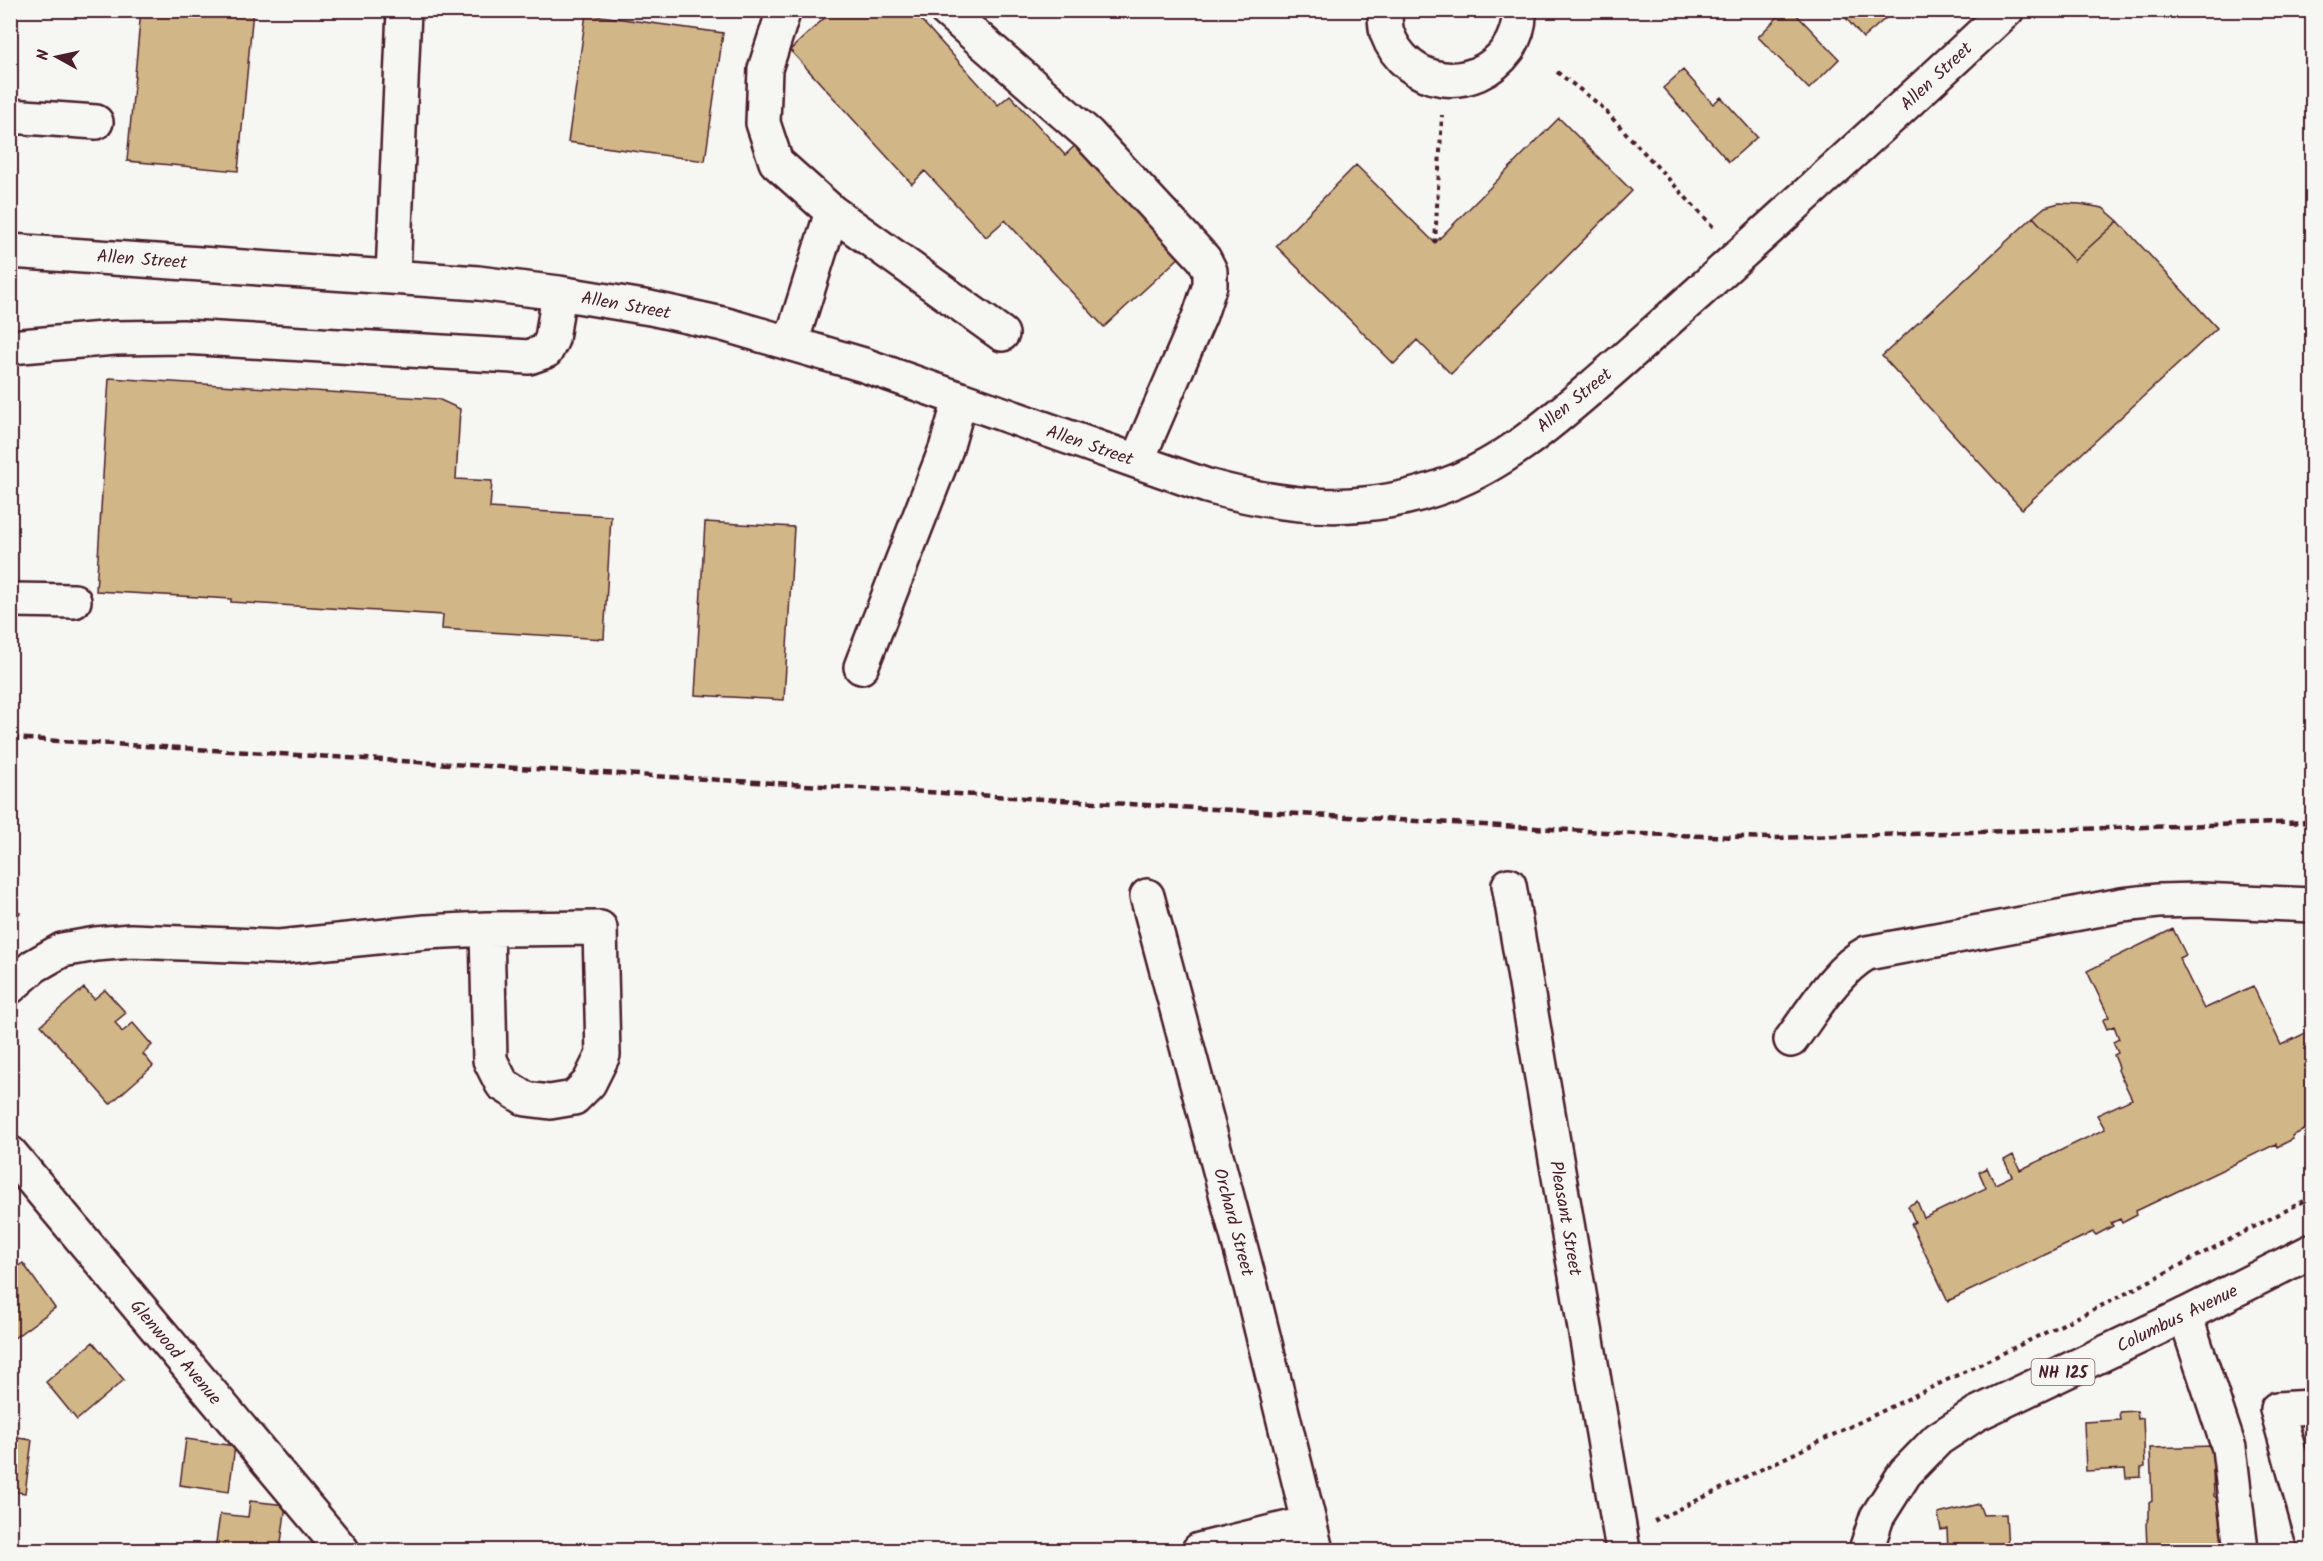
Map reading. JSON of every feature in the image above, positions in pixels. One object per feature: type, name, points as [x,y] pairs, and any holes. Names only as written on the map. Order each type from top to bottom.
[{"type":"street","points":[[393,276],[404,10]]},
{"type":"street","points":[[784,10],[765,69],[763,123],[776,162],[832,212],[1002,334]]},
{"type":"street","points":[[946,10],[1088,134],[1204,259],[1210,271],[1210,285],[1200,315],[1137,461]]},
{"type":"street","points":[[1385,10],[1386,31],[1392,44],[1406,63],[1428,76],[1451,81],[1479,75],[1499,62],[1514,41],[1520,18],[1519,10]]},
{"type":"street","name":"Allen Street","points":[[10,251],[393,276],[559,293],[650,308],[723,324],[864,365],[1207,486],[1251,498],[1298,506],[1346,506],[1397,500],[1450,484],[1498,459],[1556,418],[1640,345],[2007,10]]},
{"type":"street","points":[[10,116],[96,122]]},
{"type":"street","points":[[791,343],[832,212]]},
{"type":"street","points":[[10,347],[115,338],[183,337],[529,357],[546,351],[549,345],[559,293]]},
{"type":"street","points":[[861,667],[946,449],[960,400]]},
{"type":"street","points":[[10,600],[74,601]]},
{"type":"street","name":"Pleasant Street","points":[[1509,885],[1623,1551]]},
{"type":"street","name":"Orchard Street","points":[[1147,896],[1251,1287],[1313,1537]]},
{"type":"street","points":[[1791,1040],[1840,975],[1855,960],[1868,953],[2122,905],[2158,901],[2313,905]]},
{"type":"street","points":[[10,987],[34,966],[62,950],[96,944],[131,941],[279,947],[426,932],[487,929],[600,928],[603,1054],[589,1083],[574,1098],[550,1102],[526,1099],[502,1084],[490,1060],[487,929]]},
{"type":"street","name":"Glenwood Avenue","points":[[10,1153],[342,1551]]},
{"type":"street","name":"Columbus Avenue","points":[[1866,1551],[1877,1517],[1900,1482],[1938,1439],[1976,1414],[2185,1315],[2313,1251]]},
{"type":"street","points":[[2185,1315],[2229,1448],[2241,1551]]},
{"type":"street","points":[[2313,1407],[2277,1409],[2313,1534]]},
{"type":"street","points":[[1199,1551],[1313,1537]]},
{"type":"path","points":[[1557,72],[1600,105],[1718,232]]},
{"type":"path","points":[[1435,243],[1444,79]]},
{"type":"path","points":[[1654,1521],[2107,1303],[2313,1197]]},
{"type":"building","points":[[141,10],[253,10],[238,171],[127,161]]},
{"type":"building","points":[[833,10],[912,10],[998,105],[1010,95],[1065,155],[1080,141],[1183,254],[1104,327],[1005,220],[986,237],[925,171],[912,184],[790,50]]},
{"type":"building","points":[[1785,10],[1792,10],[1839,59],[1809,89],[1758,37]]},
{"type":"building","points":[[1839,10],[1895,10],[1863,38]]},
{"type":"building","points":[[586,14],[723,33],[705,161],[568,142]]},
{"type":"building","points":[[1683,70],[1713,104],[1721,97],[1757,137],[1729,162],[1663,88]]},
{"type":"building","points":[[1559,118],[1632,191],[1451,374],[1417,340],[1394,364],[1276,246],[1356,165],[1435,243]]},
{"type":"building","points":[[2059,203],[2103,208],[2118,221],[2074,261],[2033,217],[2045,207]]},
{"type":"building","points":[[2033,217],[2074,261],[2118,221],[2217,328],[2022,509],[1882,356]]},
{"type":"building","points":[[109,378],[438,399],[460,409],[456,479],[492,481],[490,508],[611,516],[604,639],[442,629],[443,615],[96,591]]},
{"type":"building","points":[[705,522],[794,527],[784,700],[695,695]]},
{"type":"building","points":[[10,902],[20,913],[10,922]]},
{"type":"building","points":[[2173,929],[2186,955],[2179,958],[2204,1009],[2253,986],[2281,1045],[2312,1030],[2312,1126],[2277,1147],[2276,1144],[2136,1211],[2137,1215],[2122,1223],[2120,1219],[2111,1223],[2113,1226],[2096,1235],[2093,1232],[1948,1301],[1911,1224],[1915,1222],[1908,1206],[1917,1201],[1924,1218],[1986,1188],[1979,1172],[1987,1168],[1995,1184],[2012,1176],[2004,1160],[2013,1155],[2020,1170],[2105,1129],[2097,1115],[2132,1099],[2118,1070],[2114,1055],[2118,1053],[2113,1042],[2119,1039],[2114,1026],[2107,1029],[2103,1020],[2109,1017],[2087,971]]},
{"type":"building","points":[[84,988],[94,999],[105,990],[126,1013],[115,1022],[122,1032],[133,1023],[152,1045],[143,1054],[153,1066],[110,1104],[41,1025]]},
{"type":"building","points":[[23,1263],[55,1308],[10,1341],[10,1272]]},
{"type":"building","points":[[93,1342],[124,1380],[77,1420],[46,1382]]},
{"type":"building","points":[[2137,1411],[2138,1419],[2143,1418],[2145,1467],[2141,1468],[2141,1477],[2126,1478],[2125,1469],[2086,1471],[2084,1422],[2120,1420],[2119,1412]]},
{"type":"building","points":[[10,1437],[32,1440],[25,1493],[10,1491]]},
{"type":"building","points":[[186,1439],[235,1446],[229,1492],[180,1485]]},
{"type":"building","points":[[2212,1446],[2214,1496],[2220,1501],[2224,1541],[2218,1547],[2222,1550],[2151,1550],[2147,1548],[2146,1523],[2149,1518],[2149,1503],[2152,1501],[2150,1448]]},
{"type":"building","points":[[250,1501],[286,1505],[280,1550],[215,1550],[220,1514],[248,1517]]},
{"type":"building","points":[[1979,1504],[1983,1515],[2006,1514],[2008,1550],[1948,1550],[1947,1529],[1941,1530],[1938,1514]]},
{"type":"railway","points":[[10,738],[1637,834],[1775,838],[2312,822]]}]
